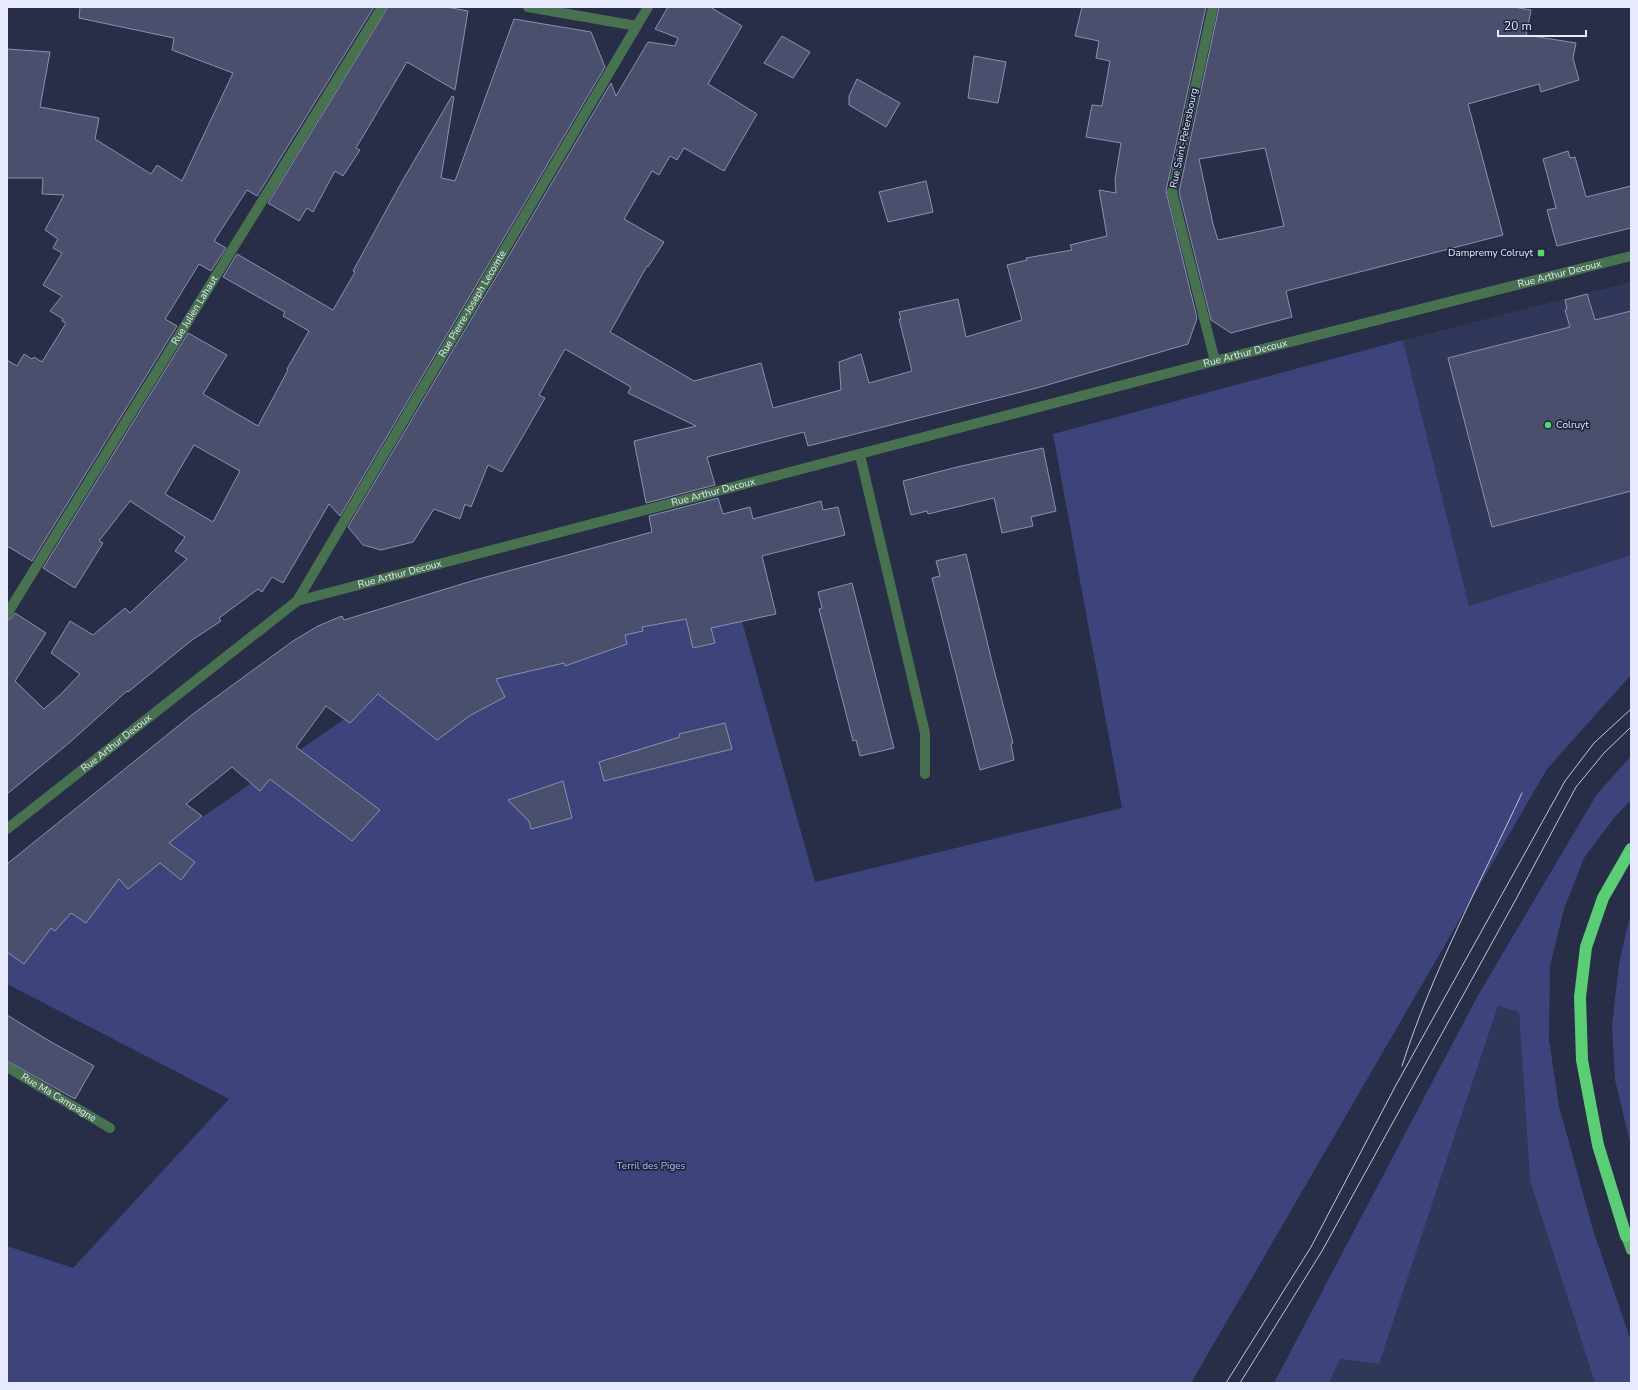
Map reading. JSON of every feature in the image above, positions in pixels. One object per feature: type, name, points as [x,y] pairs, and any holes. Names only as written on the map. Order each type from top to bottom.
[{"type":"highway","points":[[1626,1236],[1598,1145],[1582,1060],[1580,997],[1586,948],[1591,933],[1604,898],[1631,849]]},
{"type":"main road","points":[[1626,1236],[1631,1250]]},
{"type":"street","name":"Rue Julien Lahaut","points":[[7,614],[382,7]]},
{"type":"street","points":[[528,7],[637,26]]},
{"type":"street","name":"Rue Pierre-Joseph Lecomte","points":[[297,601],[648,7]]},
{"type":"street","name":"Rue Saint-Petersbourg","points":[[1213,7],[1172,192],[1215,362]]},
{"type":"street","name":"Rue Arthur Decoux","points":[[7,829],[297,601],[1215,362],[1631,256]]},
{"type":"street","points":[[860,455],[925,733],[925,774]]},
{"type":"street","name":"Rue Ma Campagne","points":[[7,1067],[110,1128]]},
{"type":"shaded area","points":[[1631,282],[1631,555],[1469,606],[1403,340]]},
{"type":"shaded area","points":[[1498,1006],[1519,1012],[1530,1181],[1595,1383],[1329,1383],[1340,1359],[1379,1364]]},
{"type":"green space","name":"Terril des Piges","points":[[1403,340],[1469,606],[1631,555],[1631,675],[1547,769],[1191,1383],[7,1383],[7,1246],[73,1268],[229,1099],[7,984],[7,952],[411,673],[731,582],[815,882],[1122,808],[1053,434]]},
{"type":"green space","points":[[1631,756],[1631,800],[1614,818],[1584,858],[1564,909],[1550,966],[1549,1040],[1559,1106],[1593,1230],[1631,1341],[1631,1383],[1595,1383],[1530,1181],[1519,1012],[1498,1006],[1379,1364],[1340,1359],[1329,1383],[1274,1383],[1477,997],[1597,794]]},
{"type":"green space","points":[[1631,918],[1631,1146],[1615,1080],[1612,1026],[1619,964],[1628,924]]},
{"type":"building","points":[[80,7],[374,7],[257,196],[247,190],[214,241],[226,248],[211,271],[199,264],[165,319],[177,326],[32,561],[7,546],[7,360],[17,366],[24,354],[32,359],[34,357],[42,362],[66,323],[62,321],[63,319],[50,311],[62,296],[43,285],[62,253],[53,248],[58,239],[45,230],[64,195],[42,194],[43,178],[7,178],[7,49],[50,52],[40,107],[99,118],[95,139],[151,174],[157,165],[182,181],[233,73],[172,50],[174,38],[79,18]]},
{"type":"building","points":[[388,7],[446,7],[468,11],[455,90],[407,62],[356,148],[360,150],[343,176],[335,171],[313,212],[307,208],[299,221],[268,203]]},
{"type":"building","points":[[668,7],[710,7],[742,26],[708,84],[757,114],[724,171],[684,148],[677,160],[670,156],[659,175],[652,171],[624,219],[664,242],[648,267],[647,266],[610,332],[694,381],[761,363],[773,408],[841,390],[839,362],[861,354],[869,383],[912,371],[899,319],[901,319],[899,312],[958,299],[966,337],[1022,320],[1007,265],[1027,260],[1026,258],[1072,250],[1070,245],[1107,236],[1099,190],[1116,193],[1115,180],[1121,143],[1086,137],[1092,105],[1102,106],[1110,61],[1096,58],[1099,41],[1075,36],[1082,7],[1206,7],[1166,191],[1197,318],[1188,344],[1037,388],[808,446],[804,432],[707,457],[715,485],[646,503],[634,441],[696,426],[628,393],[631,387],[565,349],[539,395],[545,398],[502,472],[488,465],[471,507],[465,504],[460,519],[434,509],[413,542],[381,550],[363,545],[348,527],[611,83],[616,96],[648,42],[675,46],[678,38],[655,29]]},
{"type":"building","points":[[1219,7],[1513,7],[1531,10],[1526,35],[1576,43],[1573,58],[1579,80],[1541,92],[1539,84],[1468,104],[1503,235],[1286,291],[1292,317],[1231,333],[1211,320],[1179,192]],"holes":[[[1265,148],[1284,226],[1218,240],[1213,224],[1199,159]]]},
{"type":"building","points":[[514,19],[591,32],[605,67],[340,516],[329,504],[283,583],[272,577],[262,592],[258,589],[219,618],[221,621],[192,640],[128,692],[127,691],[69,743],[7,794],[7,620],[10,619],[15,613],[46,633],[15,681],[44,709],[80,674],[51,653],[70,621],[93,635],[125,608],[130,613],[187,559],[175,551],[185,537],[130,501],[99,541],[103,543],[75,588],[43,568],[188,333],[227,355],[203,394],[258,426],[288,370],[287,369],[309,331],[283,316],[285,312],[223,277],[237,254],[333,310],[355,272],[353,271],[400,185],[452,96],[454,97],[441,178],[455,181]],"holes":[[[194,445],[240,471],[213,522],[165,494]]]},
{"type":"building","points":[[782,36],[810,52],[793,78],[764,63]]},
{"type":"building","points":[[974,56],[1006,62],[998,103],[968,98]]},
{"type":"building","points":[[857,79],[900,103],[886,127],[849,105],[849,96]]},
{"type":"building","points":[[1568,151],[1570,158],[1575,157],[1586,197],[1631,186],[1631,228],[1557,246],[1547,210],[1556,208],[1543,159]]},
{"type":"building","points":[[926,181],[933,212],[888,222],[879,192]]},
{"type":"building","name":"Colruyt","points":[[1587,294],[1595,320],[1631,311],[1631,491],[1492,527],[1448,358],[1570,327],[1565,310],[1567,309],[1565,300]]},
{"type":"building","points":[[1043,448],[1056,511],[1031,517],[1033,526],[1002,533],[994,498],[928,514],[927,511],[911,515],[903,481],[957,467]]},
{"type":"building","points":[[718,498],[723,514],[750,507],[753,519],[821,501],[823,510],[838,507],[845,535],[762,556],[776,614],[711,628],[715,643],[693,648],[686,619],[642,627],[643,631],[625,635],[627,644],[565,666],[564,663],[496,679],[505,697],[471,715],[437,740],[378,694],[350,723],[326,706],[296,747],[380,810],[352,841],[270,779],[260,791],[232,767],[186,804],[202,816],[169,843],[195,862],[181,880],[160,863],[128,889],[119,879],[86,923],[71,913],[55,931],[51,928],[24,964],[7,952],[7,864],[193,714],[293,641],[318,626],[342,616],[344,620],[475,580],[652,532],[649,516]]},
{"type":"building","points":[[966,554],[1013,743],[1011,744],[1014,760],[980,770],[932,578],[940,576],[936,561]]},
{"type":"building","points":[[852,583],[894,748],[860,756],[856,740],[853,741],[819,609],[822,608],[818,592]]},
{"type":"building","points":[[725,723],[732,749],[604,781],[599,762],[680,737],[679,734]]},
{"type":"building","points":[[563,781],[572,818],[531,829],[529,821],[508,800]]},
{"type":"building","points":[[7,1015],[94,1066],[75,1099],[7,1061]]},
{"type":"tram line","points":[[1226,1383],[1311,1247],[1396,1085],[1565,781],[1594,743],[1631,709]]},
{"type":"tram line","points":[[1240,1383],[1322,1251],[1515,901],[1576,787],[1604,753],[1631,727]]},
{"type":"tram line","points":[[1402,1066],[1414,1031],[1442,962],[1522,793]]},
{"type":"place","name":"Dampremy Colruyt","points":[[1541,253]]},
{"type":"place","name":"Colruyt","points":[[1548,425]]}]
